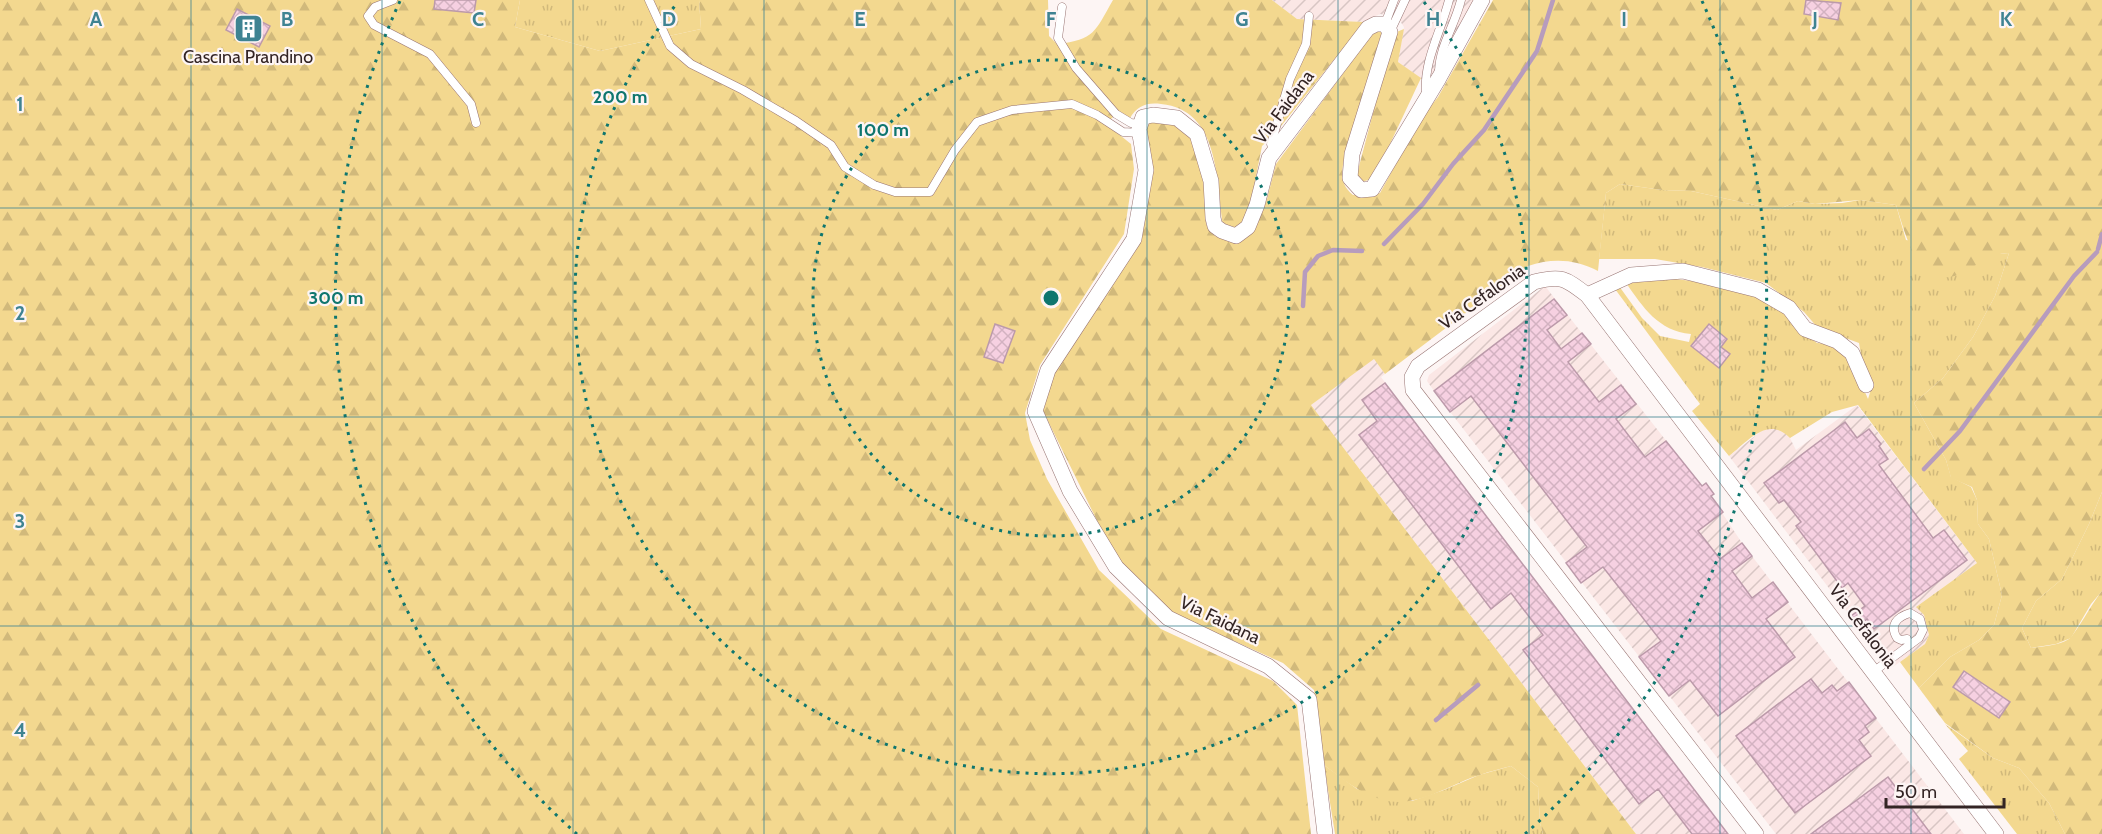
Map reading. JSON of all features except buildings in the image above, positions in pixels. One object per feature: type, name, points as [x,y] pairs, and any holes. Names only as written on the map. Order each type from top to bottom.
[{"type":"street","points":[[1387,28],[1352,154],[1350,178],[1361,190],[1375,187],[1482,0]]},
{"type":"street","name":"Via Faidana","points":[[1326,834],[1309,699],[1268,666],[1168,618],[1116,567],[1070,491],[1035,411],[1048,370],[1134,239],[1146,170],[1140,129],[1143,117],[1153,115],[1177,118],[1197,134],[1211,181],[1215,226],[1236,236],[1248,227],[1257,205],[1269,158],[1368,28],[1376,24],[1387,28]]},
{"type":"street","points":[[1587,296],[1630,275],[1683,271],[1758,290],[1790,308],[1805,329],[1837,341],[1852,353],[1866,385]]},
{"type":"street","name":"Via Cefalonia","points":[[1756,834],[1413,390],[1412,377],[1418,366],[1534,282],[1553,277],[1571,283],[1587,296],[1996,834]]},
{"type":"lane","points":[[393,0],[375,7],[368,16],[374,26],[430,54],[471,104],[476,123]]},
{"type":"lane","points":[[649,0],[670,46],[691,64],[743,90],[796,121],[831,145],[845,167],[874,185],[895,192],[930,192],[955,150],[977,122],[1012,110],[1072,104],[1097,115],[1123,132],[1140,129]]},
{"type":"lane","points":[[1387,28],[1394,0]]},
{"type":"lane","points":[[1387,28],[1405,0]]},
{"type":"lane","points":[[1426,99],[1424,81],[1429,59],[1449,0]]},
{"type":"lane","points":[[1439,78],[1439,58],[1456,19],[1461,0]]},
{"type":"lane","points":[[1062,8],[1058,38],[1076,68],[1116,114],[1140,129]]},
{"type":"lane","points":[[1273,153],[1271,144],[1290,79],[1306,44],[1309,16]]},
{"type":"lane","points":[[1873,672],[1919,638],[1923,630],[1920,619],[1910,613],[1900,616],[1894,622],[1893,627],[1897,638],[1907,639]]},
{"type":"shaded area","points":[[1272,0],[1475,0],[1427,83],[1398,62],[1404,27],[1398,18],[1380,14],[1364,22],[1297,19]]},
{"type":"shaded area","points":[[1545,286],[1689,470],[1696,490],[1706,483],[1714,494],[1711,496],[1742,543],[1964,834],[1776,834],[1434,391],[1427,381],[1429,375]]},
{"type":"shaded area","points":[[1374,358],[1385,374],[1381,377],[1728,834],[1636,834],[1311,405]]},
{"type":"shaded area","points":[[1857,405],[1977,563],[1916,607],[1924,615],[1929,635],[1925,644],[1890,669],[1729,456],[1764,429],[1774,428],[1783,431],[1790,438],[1796,450]]},
{"type":"green space","points":[[0,0],[520,0],[515,27],[600,51],[701,29],[699,0],[1048,0],[1049,36],[1057,44],[1079,40],[1087,36],[1097,26],[1113,0],[1272,0],[1297,19],[1364,22],[1274,135],[1262,146],[1250,207],[1240,228],[1223,225],[1212,150],[1205,133],[1195,119],[1180,109],[1151,104],[1139,108],[1130,118],[1119,111],[1106,124],[1131,144],[1134,169],[1124,234],[1040,365],[1025,413],[1030,440],[1047,479],[1099,570],[1161,629],[1273,681],[1297,705],[1311,834],[0,834]]},
{"type":"green space","points":[[520,0],[699,0],[701,29],[600,51],[515,27]]},
{"type":"green space","points":[[1493,0],[2102,0],[2102,492],[2062,579],[2036,601],[2022,628],[2031,648],[2065,641],[2072,636],[2102,591],[2102,834],[2065,834],[2049,803],[2019,768],[1993,758],[1945,723],[1919,688],[1950,657],[1979,640],[1994,625],[2002,595],[1989,539],[1978,524],[1977,500],[1972,487],[1951,478],[1946,460],[1914,403],[1943,378],[1973,337],[1995,296],[2009,253],[1992,257],[1950,277],[1937,276],[1926,270],[1918,260],[1905,233],[1896,205],[1860,200],[1815,204],[1798,201],[1777,210],[1691,191],[1662,190],[1620,184],[1606,193],[1598,271],[1581,264],[1563,261],[1528,266],[1385,374],[1374,359],[1311,405],[1636,834],[1543,834],[1540,823],[1538,787],[1511,766],[1409,801],[1383,800],[1359,790],[1324,765],[1314,690],[1283,663],[1176,615],[1118,563],[1043,411],[1052,373],[1140,240],[1145,127],[1151,121],[1176,123],[1192,137],[1205,181],[1206,224],[1215,236],[1230,241],[1253,231],[1267,199],[1276,164],[1373,33],[1378,30],[1382,32],[1345,154],[1342,176],[1345,186],[1353,195],[1370,196],[1380,193],[1420,120],[1438,97]]},
{"type":"green space","points":[[1404,29],[1398,62],[1421,78],[1374,178],[1362,182],[1357,174],[1394,33]]},
{"type":"green space","points":[[1620,184],[1662,190],[1691,191],[1777,210],[1798,201],[1815,204],[1860,200],[1896,205],[1906,240],[1996,254],[2009,253],[1995,296],[1973,337],[1943,378],[1914,403],[1946,460],[1951,477],[1971,487],[1977,500],[1978,524],[1989,539],[2002,595],[1994,625],[1979,640],[1950,657],[1919,688],[1900,662],[1925,644],[1929,635],[1924,615],[1916,607],[1977,563],[1858,405],[1832,412],[1790,438],[1774,429],[1758,433],[1729,456],[1692,411],[1700,404],[1615,289],[1619,286],[1642,318],[1660,336],[1689,342],[1691,334],[1679,332],[1660,323],[1645,309],[1626,283],[1675,279],[1750,292],[1792,317],[1799,329],[1817,343],[1837,345],[1855,369],[1868,399],[1873,383],[1863,366],[1859,343],[1818,328],[1804,312],[1766,283],[1702,267],[1655,259],[1599,259],[1606,193]]},
{"type":"green space","points":[[2102,492],[2102,591],[2091,604],[2071,638],[2056,644],[2031,648],[2022,628],[2036,601],[2062,579]]},
{"type":"green space","points":[[1945,724],[1993,758],[2019,768],[2049,803],[2065,834],[2017,834],[1959,759],[1968,751]]},
{"type":"green space","points":[[1324,765],[1357,789],[1412,801],[1479,775],[1511,766],[1538,787],[1540,823],[1543,834],[1335,834]]},
{"type":"waterway","points":[[1384,244],[1423,204],[1453,164],[1484,130],[1537,51],[1553,0]]},
{"type":"waterway","points":[[2098,249],[2102,234]]},
{"type":"waterway","points":[[1303,306],[1305,272],[1318,256],[1333,250],[1362,251]]},
{"type":"waterway","points":[[1924,469],[1960,431],[2074,276],[2097,252]]},
{"type":"waterway","points":[[1436,720],[1478,685]]},
{"type":"place","name":"Cascina Prandino","points":[[248,28]]}]
